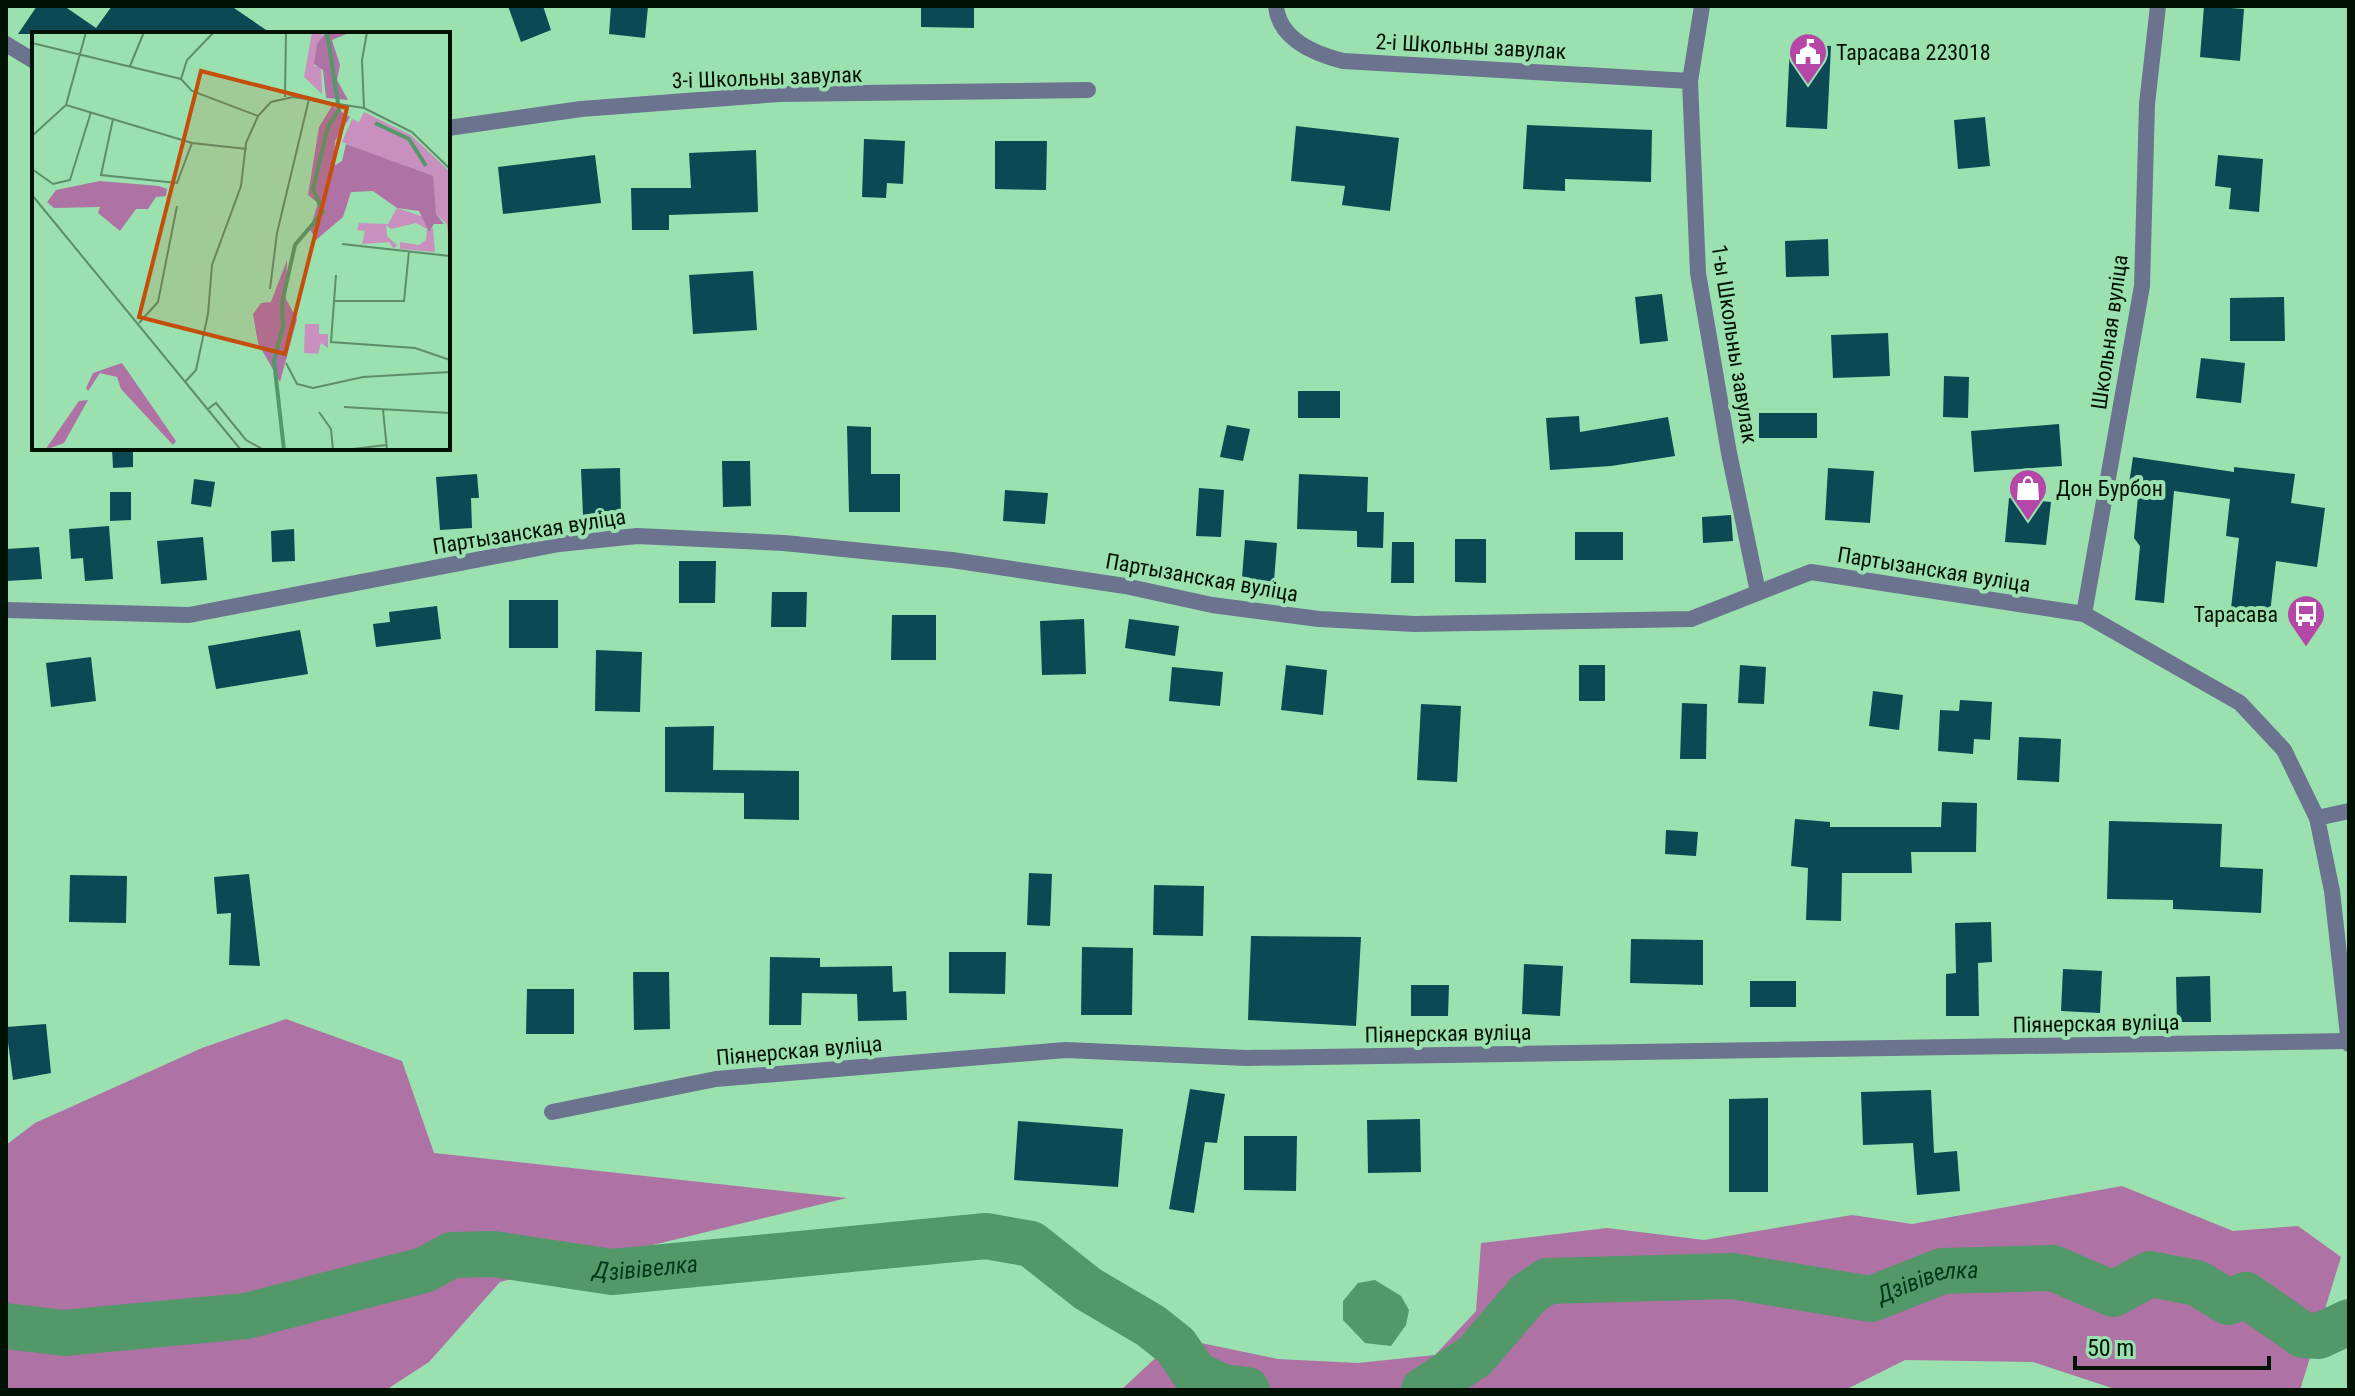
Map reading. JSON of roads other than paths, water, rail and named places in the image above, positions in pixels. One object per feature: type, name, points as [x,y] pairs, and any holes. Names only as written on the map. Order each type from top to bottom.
[{"type":"street","name":"2-і Школьны завулак","points":[[1276,6],[1295,42],[1315,54],[1343,61],[1690,81]]},
{"type":"street","name":"1-ы Школьны завулак","points":[[1702,6],[1690,81],[1698,273],[1729,453],[1758,592]]},
{"type":"street","name":"Школьная вуліца","points":[[2084,614],[2142,286],[2147,104],[2158,6]]},
{"type":"street","points":[[6,44],[32,60]]},
{"type":"street","name":"3-і Школьны завулак","points":[[450,128],[581,109],[779,94],[1088,90]]},
{"type":"street","name":"Партызанская вуліца","points":[[6,610],[189,615],[559,544],[637,536],[784,543],[952,560],[1125,586],[1212,605],[1319,619],[1415,624],[1691,619],[1811,572],[2084,614],[2252,713],[2284,750],[2317,818],[2332,891],[2349,1042]]},
{"type":"street","points":[[2317,818],[2349,811]]},
{"type":"street","name":"Піянерская вуліца","points":[[552,1112],[716,1079],[1066,1050],[1246,1058],[2349,1042]]},
{"type":"waterway","name":"Дзівівелка","points":[[6,1326],[64,1333],[246,1316],[424,1270],[452,1255],[493,1254],[612,1272],[986,1236],[1031,1244],[1088,1289],[1151,1326],[1176,1346],[1195,1374],[1223,1387],[1247,1390]]},
{"type":"waterway","name":"Дзівівелка","points":[[1424,1390],[1475,1356],[1528,1294],[1547,1281],[1732,1276],[1871,1299],[1942,1271],[2053,1268],[2113,1294],[2150,1274],[2197,1283],[2228,1302],[2246,1295],[2303,1335],[2319,1336],[2349,1322]]},
{"type":"place","name":"Тарасава 223018","points":[[1808,86]]},
{"type":"place","name":"Дон Бурбон","points":[[2028,522]]},
{"type":"place","name":"Тарасава","points":[[2306,648]]}]
